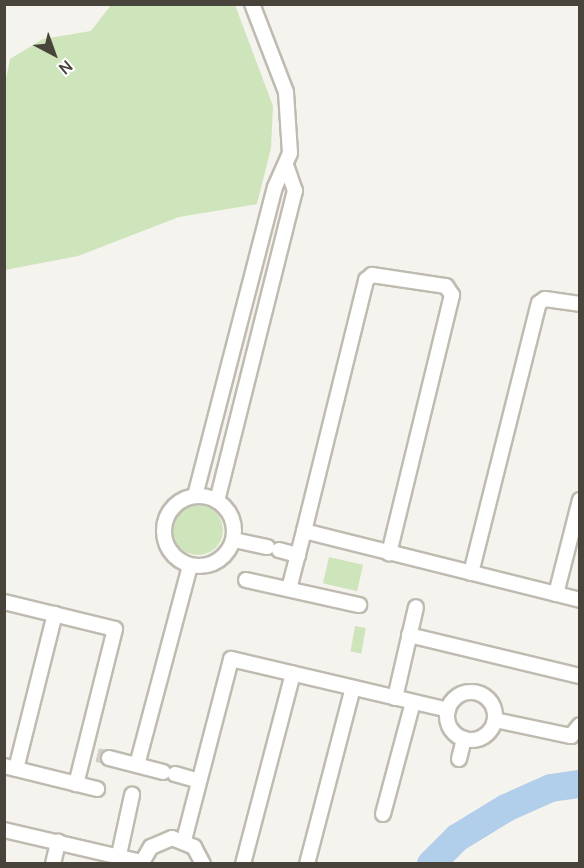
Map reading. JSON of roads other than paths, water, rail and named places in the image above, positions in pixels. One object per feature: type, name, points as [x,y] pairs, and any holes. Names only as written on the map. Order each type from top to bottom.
[{"type":"street","points":[[217,501],[295,191],[287,168],[291,117],[286,92],[252,4]]},
{"type":"street","points":[[195,496],[274,187],[287,168]]},
{"type":"street","points":[[290,589],[366,280],[372,275],[446,286],[452,295],[389,553]]},
{"type":"street","points":[[471,573],[540,303],[545,299],[579,304]]},
{"type":"street","points":[[195,496],[217,501],[232,518],[234,540],[212,564],[190,566],[170,552],[164,529],[173,507],[195,496]]},
{"type":"street","points":[[556,594],[579,500]]},
{"type":"street","points":[[304,531],[579,600]]},
{"type":"street","points":[[234,540],[298,555]]},
{"type":"street","points":[[137,765],[190,566]]},
{"type":"street","points":[[246,580],[359,605]]},
{"type":"street","points":[[4,602],[115,629],[97,755],[76,784]]},
{"type":"street","points":[[395,698],[416,607]]},
{"type":"street","points":[[55,614],[10,768],[97,789]]},
{"type":"street","points":[[409,635],[579,676]]},
{"type":"street","points":[[184,840],[231,658],[448,710]]},
{"type":"street","points":[[243,864],[293,673]]},
{"type":"street","points":[[307,864],[353,688]]},
{"type":"street","points":[[462,694],[479,694],[492,704],[495,720],[482,737],[464,739],[450,728],[448,710],[462,694]]},
{"type":"street","points":[[383,814],[413,702]]},
{"type":"street","points":[[495,720],[571,736],[579,725]]},
{"type":"street","points":[[459,759],[464,739]]},
{"type":"street","points":[[97,755],[199,781]]},
{"type":"street","points":[[117,860],[132,795]]},
{"type":"street","points":[[4,830],[58,842],[117,860],[141,863],[161,840],[184,840]]},
{"type":"street","points":[[184,840],[203,864]]},
{"type":"street","points":[[53,864],[58,842]]},
{"type":"waterway","points":[[431,864],[457,838],[506,808],[551,788],[580,784]]},
{"type":"tunnel","points":[[97,755],[109,758]]}]
